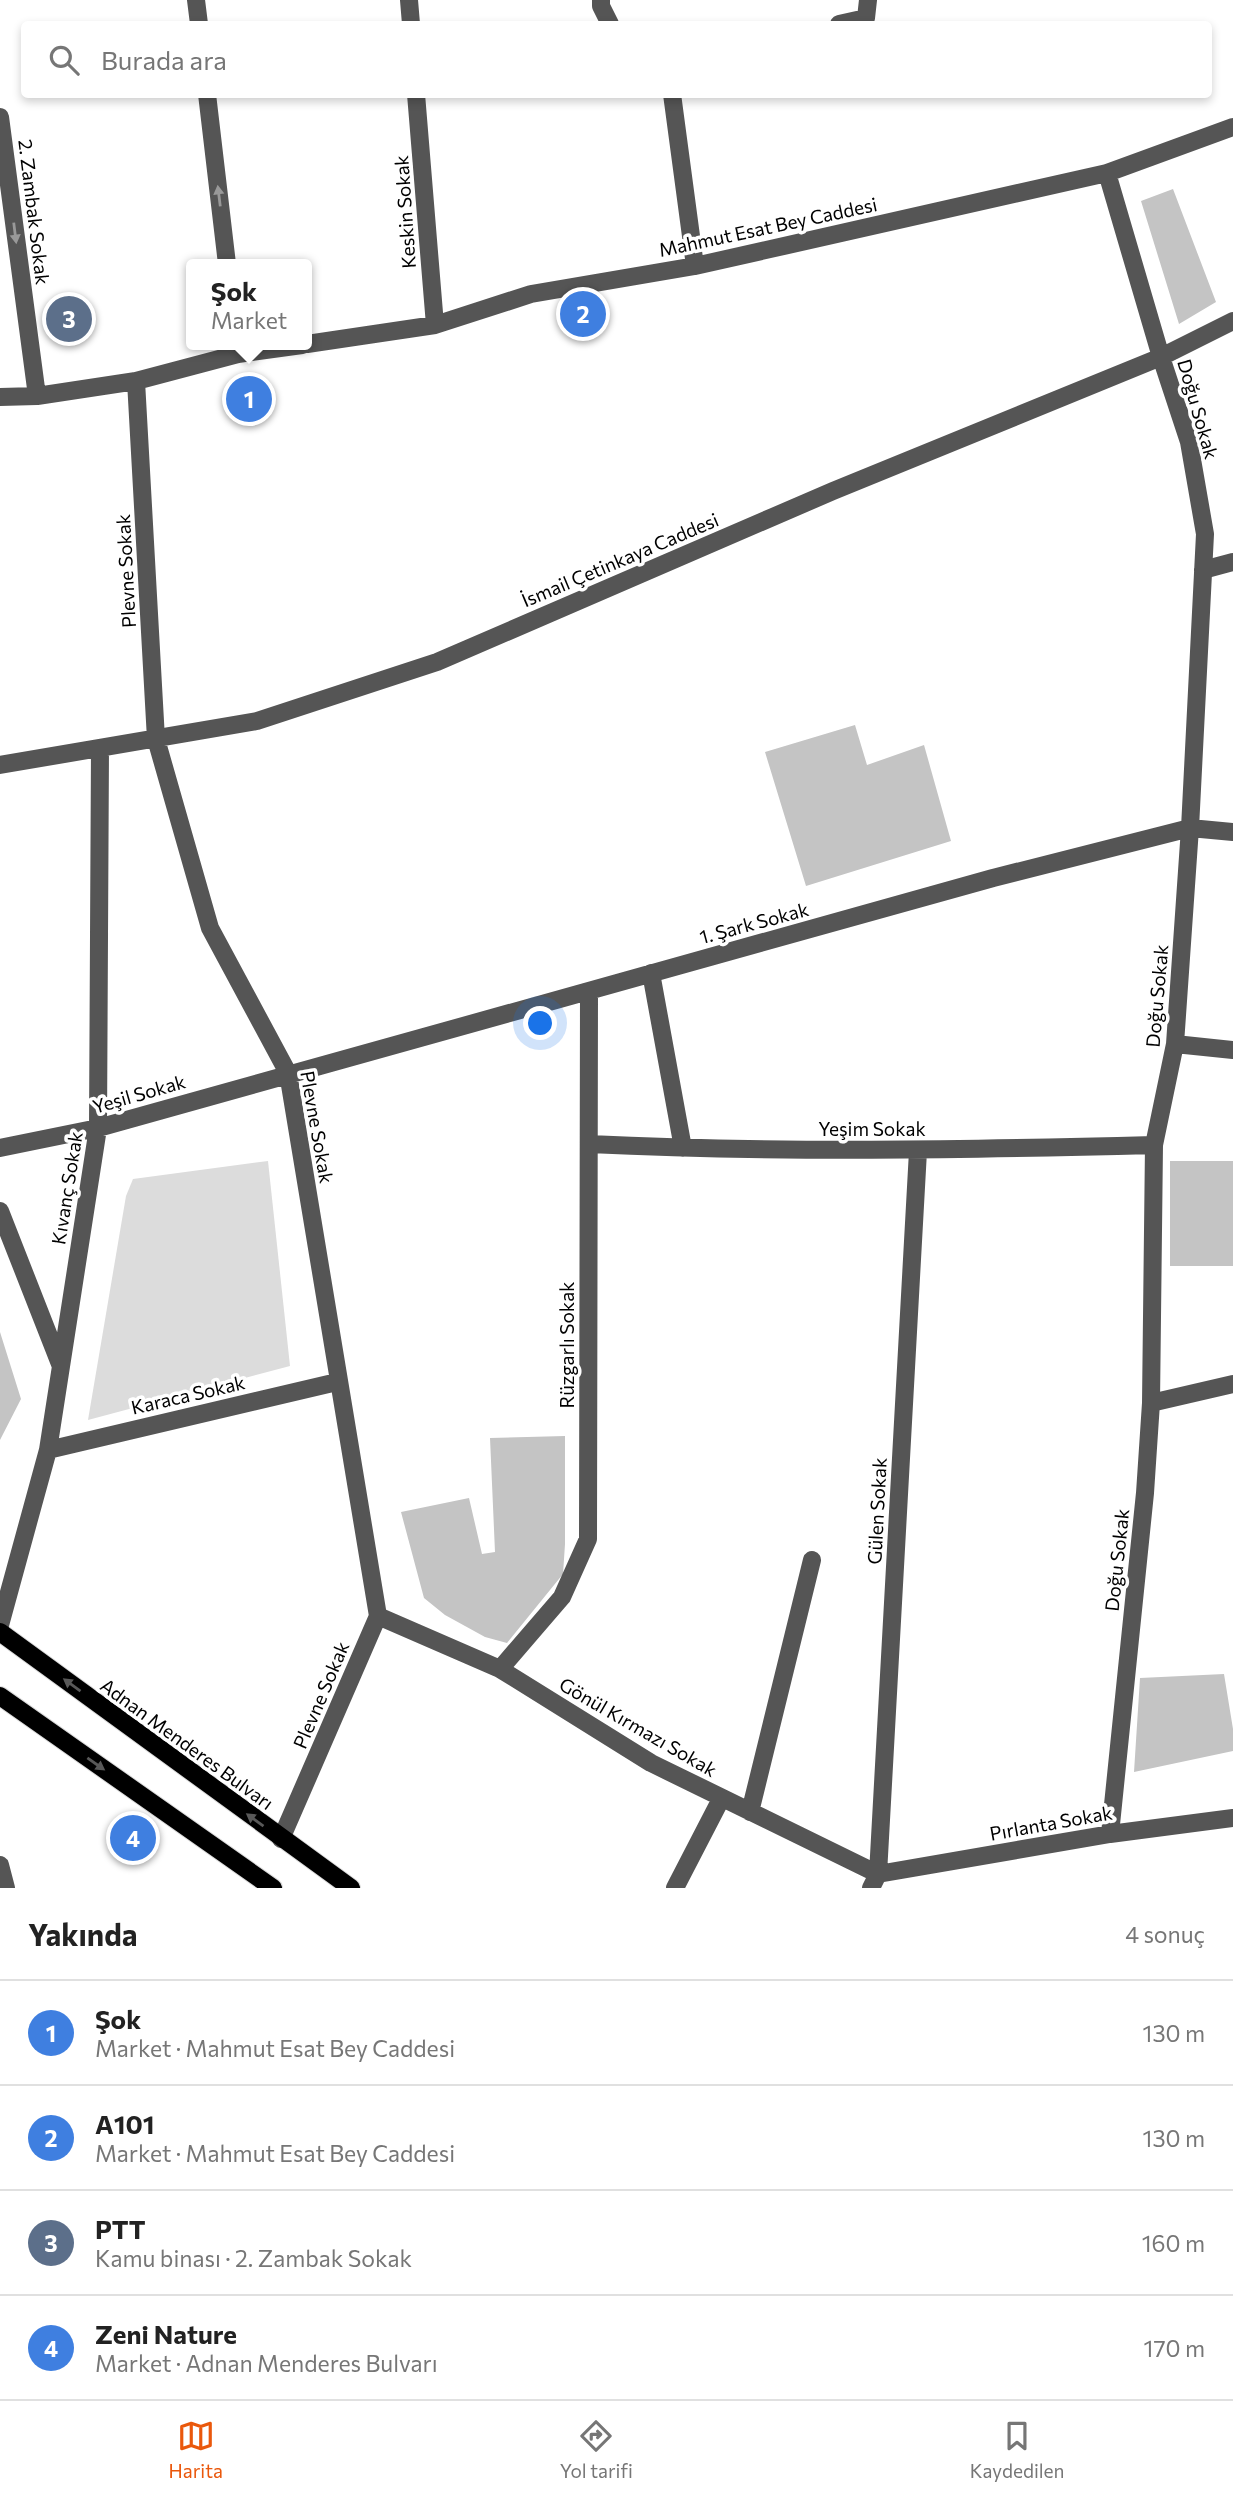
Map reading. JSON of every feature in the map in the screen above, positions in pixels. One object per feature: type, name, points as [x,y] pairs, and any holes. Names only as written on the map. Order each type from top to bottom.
[{"type":"main road","name":"Adnan Menderes Bulvarı","points":[[0,1632],[351,1888]]},
{"type":"main road","points":[[0,1696],[273,1888]]},
{"type":"street","points":[[195,0],[198,21]]},
{"type":"street","points":[[409,0],[411,21]]},
{"type":"street","points":[[601,0],[608,21]]},
{"type":"street","points":[[852,21],[866,18],[868,0]]},
{"type":"street","points":[[207,98],[226,259]]},
{"type":"street","name":"Keskin Sokak","points":[[416,98],[435,325]]},
{"type":"street","points":[[673,98],[695,266]]},
{"type":"street","name":"2. Zambak Sokak","points":[[0,117],[37,396]]},
{"type":"street","name":"Mahmut Esat Bey Caddesi","points":[[312,343],[435,325],[531,294],[695,266],[1107,173],[1233,127]]},
{"type":"street","name":"Doğu Sokak","points":[[1107,173],[1189,442],[1205,534],[1190,828],[1175,1044],[1154,1145],[1151,1403],[1145,1493],[1110,1834]]},
{"type":"street","name":"İsmail Çetinkaya Caddesi","points":[[0,765],[257,721],[437,662],[833,491],[1161,357],[1233,321]]},
{"type":"street","name":"Mahmut Esat Bey Caddesi","points":[[0,397],[37,396],[136,381],[234,350]]},
{"type":"street","name":"Plevne Sokak","points":[[136,381],[156,740],[210,928],[288,1073],[337,1382],[378,1616],[281,1839]]},
{"type":"street","points":[[1203,570],[1233,562]]},
{"type":"street","name":"Kıvanç Sokak","points":[[0,1625],[48,1450],[98,1128],[100,748]]},
{"type":"street","name":"1. Şark Sokak","points":[[288,1073],[589,992],[993,878],[1190,828],[1233,832]]},
{"type":"street","points":[[651,973],[683,1148]]},
{"type":"street","name":"Rüzgarlı Sokak","points":[[500,1670],[562,1597],[587,1539],[589,992]]},
{"type":"street","points":[[1175,1044],[1233,1049]]},
{"type":"street","name":"Yeşil Sokak","points":[[0,1148],[98,1128],[288,1073]]},
{"type":"street","name":"Yeşim Sokak","points":[[589,1144],[918,1151],[1154,1145]]},
{"type":"street","name":"Gülen Sokak","points":[[874,1881],[918,1151]]},
{"type":"street","points":[[0,1211],[61,1366]]},
{"type":"street","name":"Karaca Sokak","points":[[48,1450],[337,1382]]},
{"type":"street","points":[[1151,1403],[1233,1384]]},
{"type":"street","points":[[750,1812],[812,1560]]},
{"type":"street","name":"Gönül Kırmazı Sokak","points":[[378,1616],[500,1670],[651,1763],[750,1812],[874,1881]]},
{"type":"street","points":[[675,1888],[720,1799]]},
{"type":"street","name":"Pırlanta Sokak","points":[[874,1881],[1110,1834],[1233,1818]]},
{"type":"street","points":[[0,1865],[6,1888]]},
{"type":"shaded area","points":[[268,1161],[290,1366],[88,1420],[126,1196],[133,1179]]},
{"type":"building","points":[[1173,189],[1216,302],[1179,324],[1141,201]]},
{"type":"building","points":[[855,725],[867,765],[924,745],[951,841],[806,886],[765,752]]},
{"type":"building","points":[[1170,1161],[1233,1161],[1233,1266],[1170,1266]]},
{"type":"building","points":[[0,1332],[21,1399],[0,1440]]},
{"type":"building","points":[[565,1436],[563,1574],[507,1643],[485,1637],[445,1615],[424,1598],[401,1512],[469,1498],[482,1554],[495,1552],[490,1438]]},
{"type":"building","points":[[1224,1674],[1233,1729],[1233,1751],[1134,1772],[1140,1678]]},
{"type":"place","name":"A101","points":[[583,314]]},
{"type":"place","name":"PTT","points":[[69,319]]},
{"type":"place","name":"Şok","points":[[249,399]]},
{"type":"place","name":"Zeni Nature","points":[[133,1838]]}]
